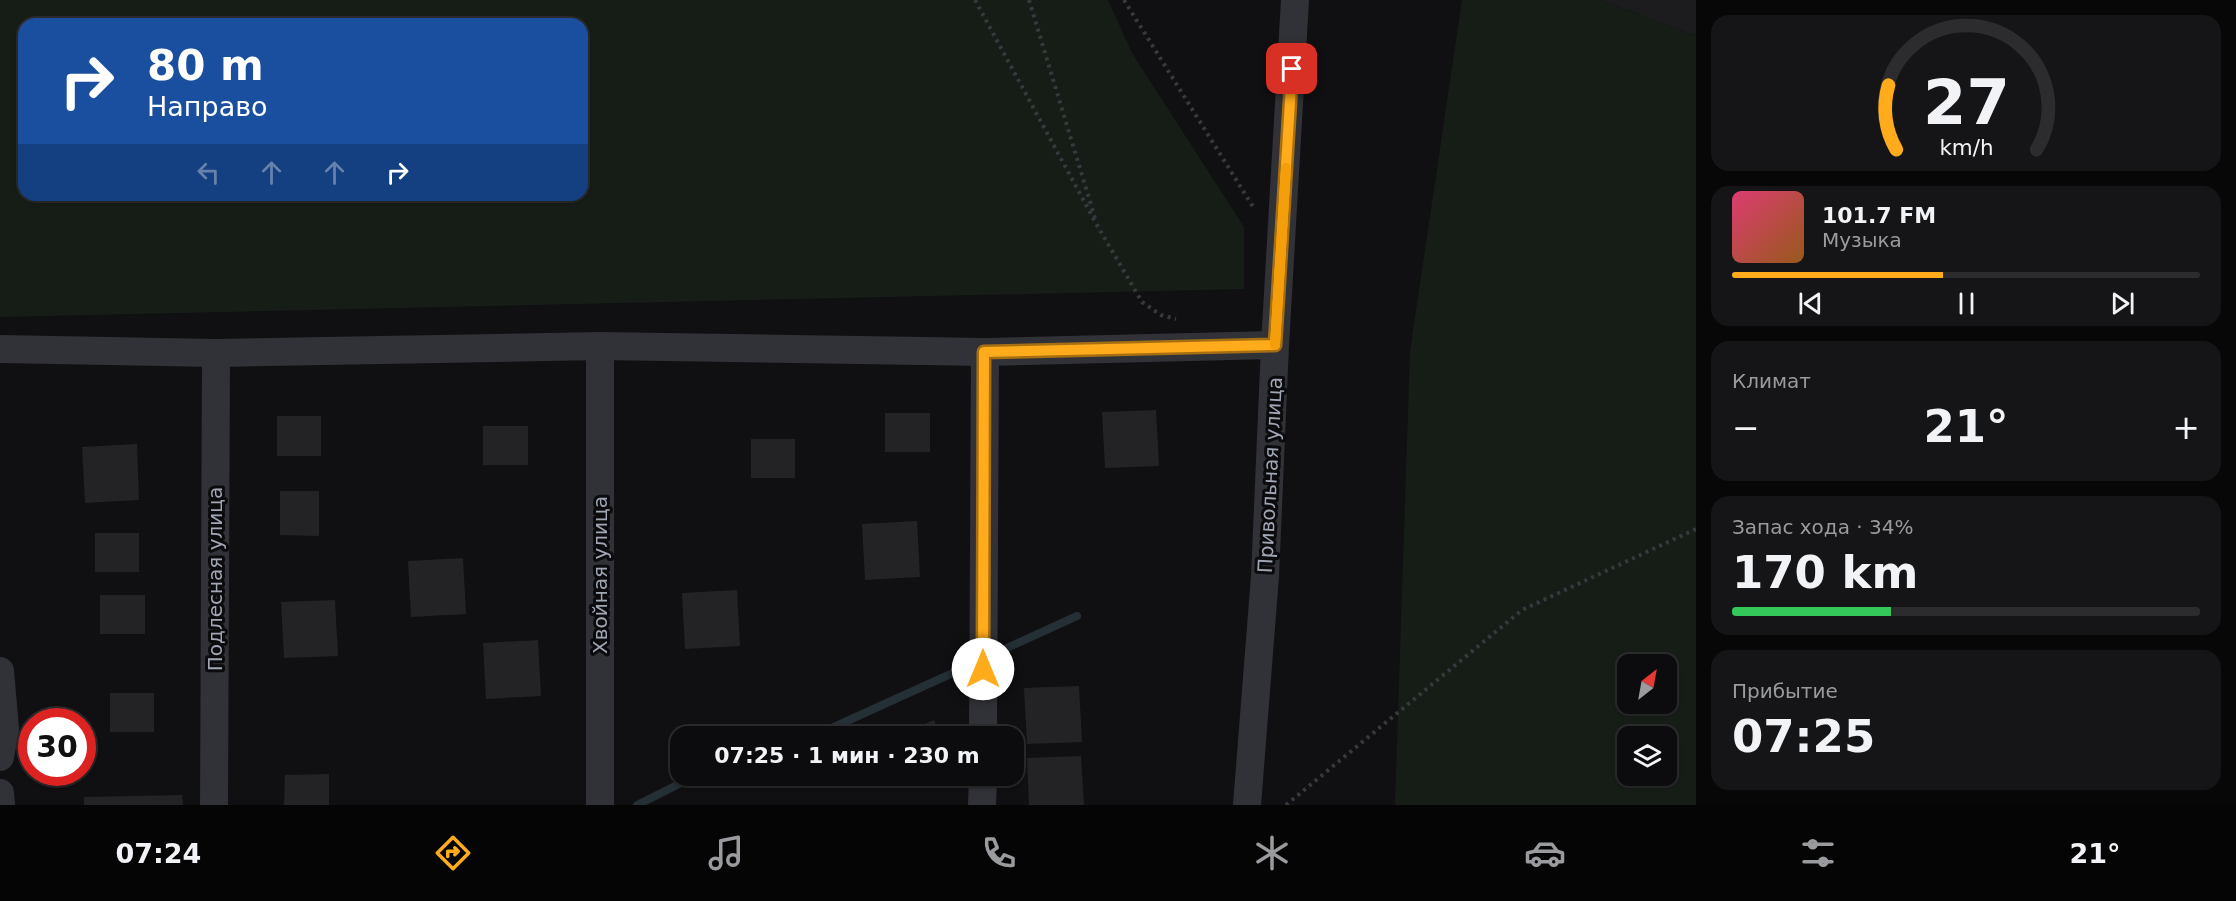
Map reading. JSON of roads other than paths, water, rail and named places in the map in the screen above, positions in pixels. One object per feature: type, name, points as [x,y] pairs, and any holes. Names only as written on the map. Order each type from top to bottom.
[{"type":"street","name":"Привольная улица","points":[[1247,805],[1265,576],[1275,345],[1295,0]]},
{"type":"street","points":[[0,349],[216,353],[600,346],[984,352],[1275,345]]},
{"type":"street","name":"Хвойная улица","points":[[600,346],[600,805]]},
{"type":"street","points":[[983,726],[984,352]]},
{"type":"street","name":"Подлесная улица","points":[[214,805],[216,353]]},
{"type":"street","points":[[0,671],[5,729],[0,757]]},
{"type":"street","points":[[982,805],[983,786]]},
{"type":"street","points":[[0,793],[1,805]]},
{"type":"waterway","points":[[1007,648],[1077,616]]},
{"type":"waterway","points":[[836,726],[966,667]]},
{"type":"waterway","points":[[637,805],[675,786]]}]
